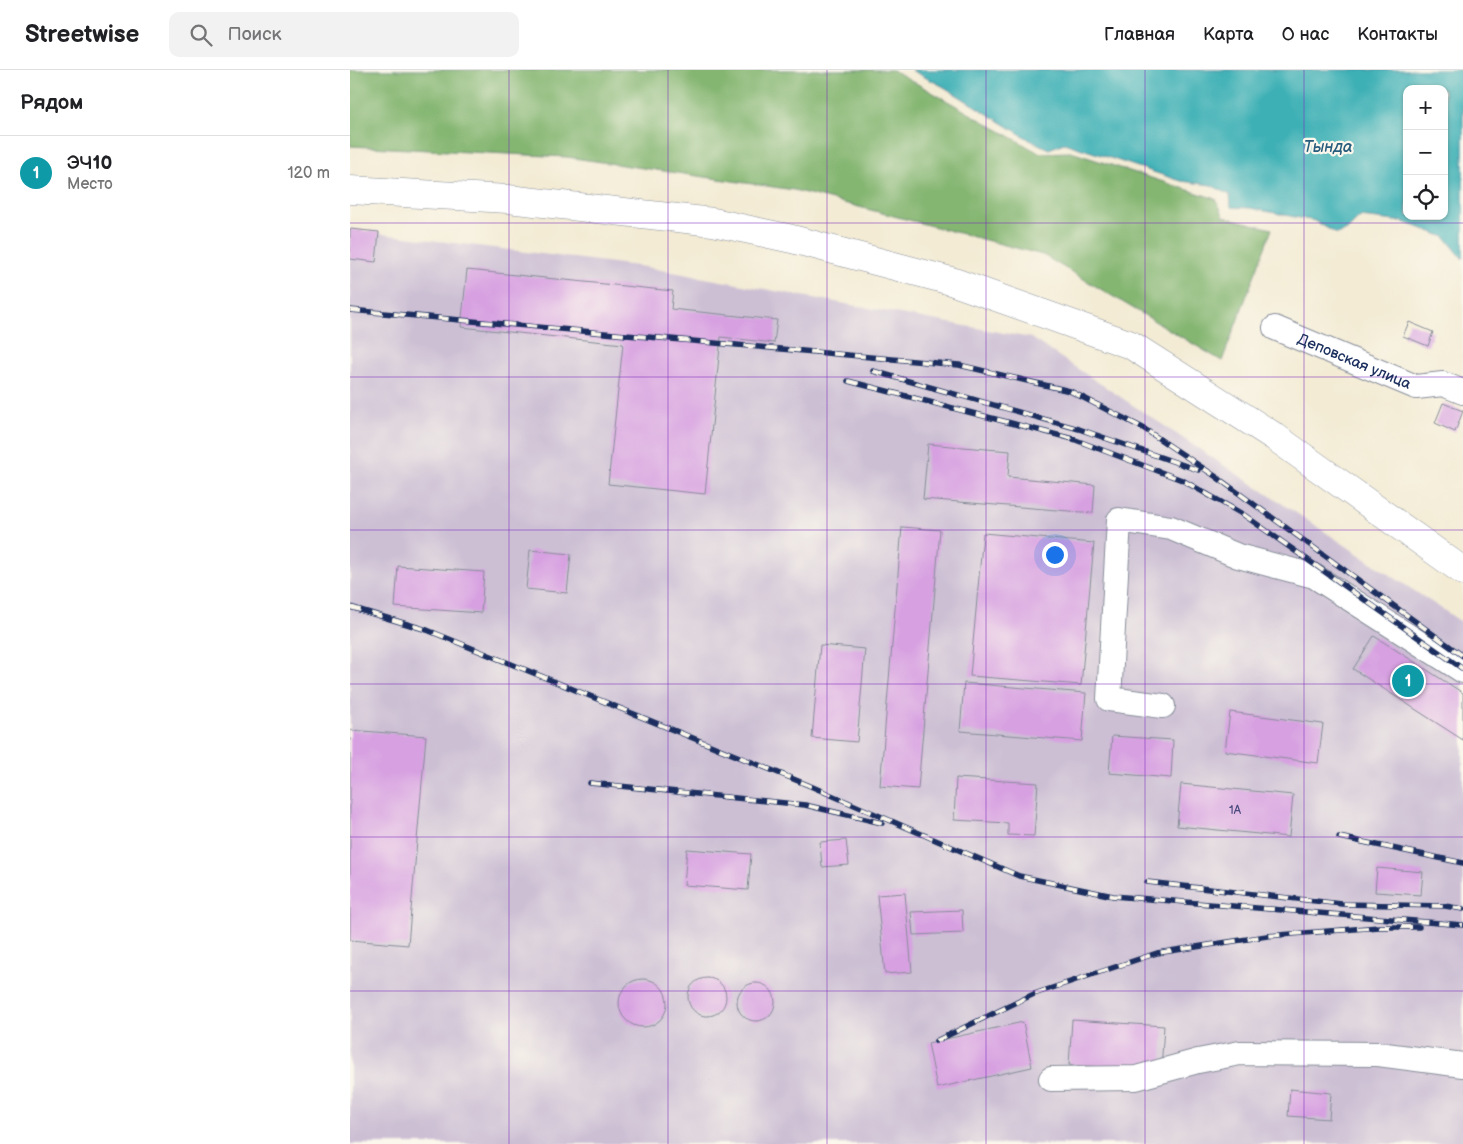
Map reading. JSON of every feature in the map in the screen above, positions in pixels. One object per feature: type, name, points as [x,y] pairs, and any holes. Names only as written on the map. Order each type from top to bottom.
[{"type":"street","points":[[350,190],[508,199],[713,222],[792,239],[951,282],[1131,345],[1275,437],[1463,571]]},
{"type":"street","name":"Деповская улица","points":[[1275,328],[1416,387],[1443,384],[1463,392]]},
{"type":"street","points":[[1163,706],[1109,699],[1119,520],[1170,528],[1238,556],[1314,576],[1463,671]]},
{"type":"street","points":[[1051,1079],[1136,1078],[1198,1060],[1240,1053],[1378,1054],[1463,1065]]},
{"type":"shaded area","points":[[350,230],[645,267],[1031,338],[1463,623],[1463,1144],[350,1144]]},
{"type":"green space","points":[[350,70],[893,70],[1039,153],[1071,152],[1216,199],[1224,217],[1272,229],[1222,361],[1043,255],[794,190],[567,157],[350,146]]},
{"type":"water","name":"Тында","points":[[911,70],[1463,70],[1463,259],[1445,237],[1404,222],[1360,217],[1347,230],[1337,234],[1315,221],[1250,208],[1231,207],[1230,195],[1211,185],[1181,181],[1064,143],[1049,149],[1030,140],[944,87]]},
{"type":"building","points":[[350,229],[379,232],[376,262],[350,259]]},
{"type":"building","points":[[467,270],[673,291],[671,309],[777,320],[774,343],[721,337],[705,494],[608,484],[623,344],[461,327]]},
{"type":"building","points":[[1409,322],[1433,332],[1428,346],[1403,336]]},
{"type":"building","points":[[1443,403],[1463,411],[1455,432],[1435,423]]},
{"type":"building","points":[[928,444],[1010,451],[1008,477],[1095,485],[1093,513],[923,499]]},
{"type":"building","points":[[902,527],[940,530],[918,789],[880,786]]},
{"type":"building","points":[[983,533],[1094,543],[1081,685],[970,676]]},
{"type":"building","points":[[530,550],[571,554],[567,593],[526,589]]},
{"type":"building","points":[[398,566],[484,572],[481,613],[395,607]]},
{"type":"building","points":[[1374,636],[1463,693],[1463,740],[1353,669]]},
{"type":"building","points":[[820,645],[865,649],[857,742],[812,738]]},
{"type":"building","points":[[964,683],[1086,693],[1082,741],[960,731]]},
{"type":"building","points":[[1230,712],[1323,724],[1318,763],[1225,751]]},
{"type":"building","points":[[350,730],[426,736],[408,945],[350,940]]},
{"type":"building","points":[[1112,736],[1173,740],[1171,778],[1109,773]]},
{"type":"building","points":[[956,778],[1038,783],[1034,836],[1008,835],[1008,823],[954,820]]},
{"type":"building","points":[[1181,784],[1293,795],[1289,837],[1177,826]]},
{"type":"building","points":[[846,840],[849,865],[822,867],[820,842]]},
{"type":"building","points":[[687,849],[751,854],[748,890],[684,885]]},
{"type":"building","points":[[1377,868],[1423,872],[1421,895],[1375,892]]},
{"type":"building","points":[[905,893],[912,972],[885,974],[877,895]]},
{"type":"building","points":[[962,910],[963,933],[913,935],[911,912]]},
{"type":"building","points":[[707,978],[720,984],[726,997],[720,1010],[707,1016],[694,1010],[688,997],[694,984]]},
{"type":"building","points":[[643,979],[652,981],[660,986],[665,994],[667,1003],[665,1012],[660,1020],[652,1025],[643,1027],[634,1025],[626,1020],[621,1012],[619,1003],[621,994],[626,986],[634,981]]},
{"type":"building","points":[[756,983],[769,989],[775,1002],[769,1015],[756,1021],[743,1015],[737,1002],[743,989]]},
{"type":"building","points":[[1072,1020],[1164,1026],[1161,1070],[1069,1065]]},
{"type":"building","points":[[1023,1022],[1032,1067],[937,1088],[928,1043]]},
{"type":"building","points":[[1290,1089],[1331,1093],[1329,1119],[1288,1116]]},
{"type":"railway","points":[[350,310],[959,365],[1070,391],[1143,428],[1215,476],[1463,656]]},
{"type":"railway","points":[[873,371],[1079,429],[1198,470]]},
{"type":"railway","points":[[848,381],[1073,439],[1182,480],[1244,515],[1463,669]]},
{"type":"railway","points":[[350,607],[427,630],[808,785],[1019,876],[1113,896],[1463,925]]},
{"type":"railway","points":[[590,783],[805,805],[882,823]]},
{"type":"railway","points":[[1339,837],[1463,863]]},
{"type":"railway","points":[[1147,882],[1342,904],[1445,906],[1463,909]]},
{"type":"railway","points":[[936,1041],[1034,994],[1157,953],[1267,936],[1379,927],[1419,927]]},
{"type":"place","name":"ЭЧ10","points":[[1408,681]]}]
